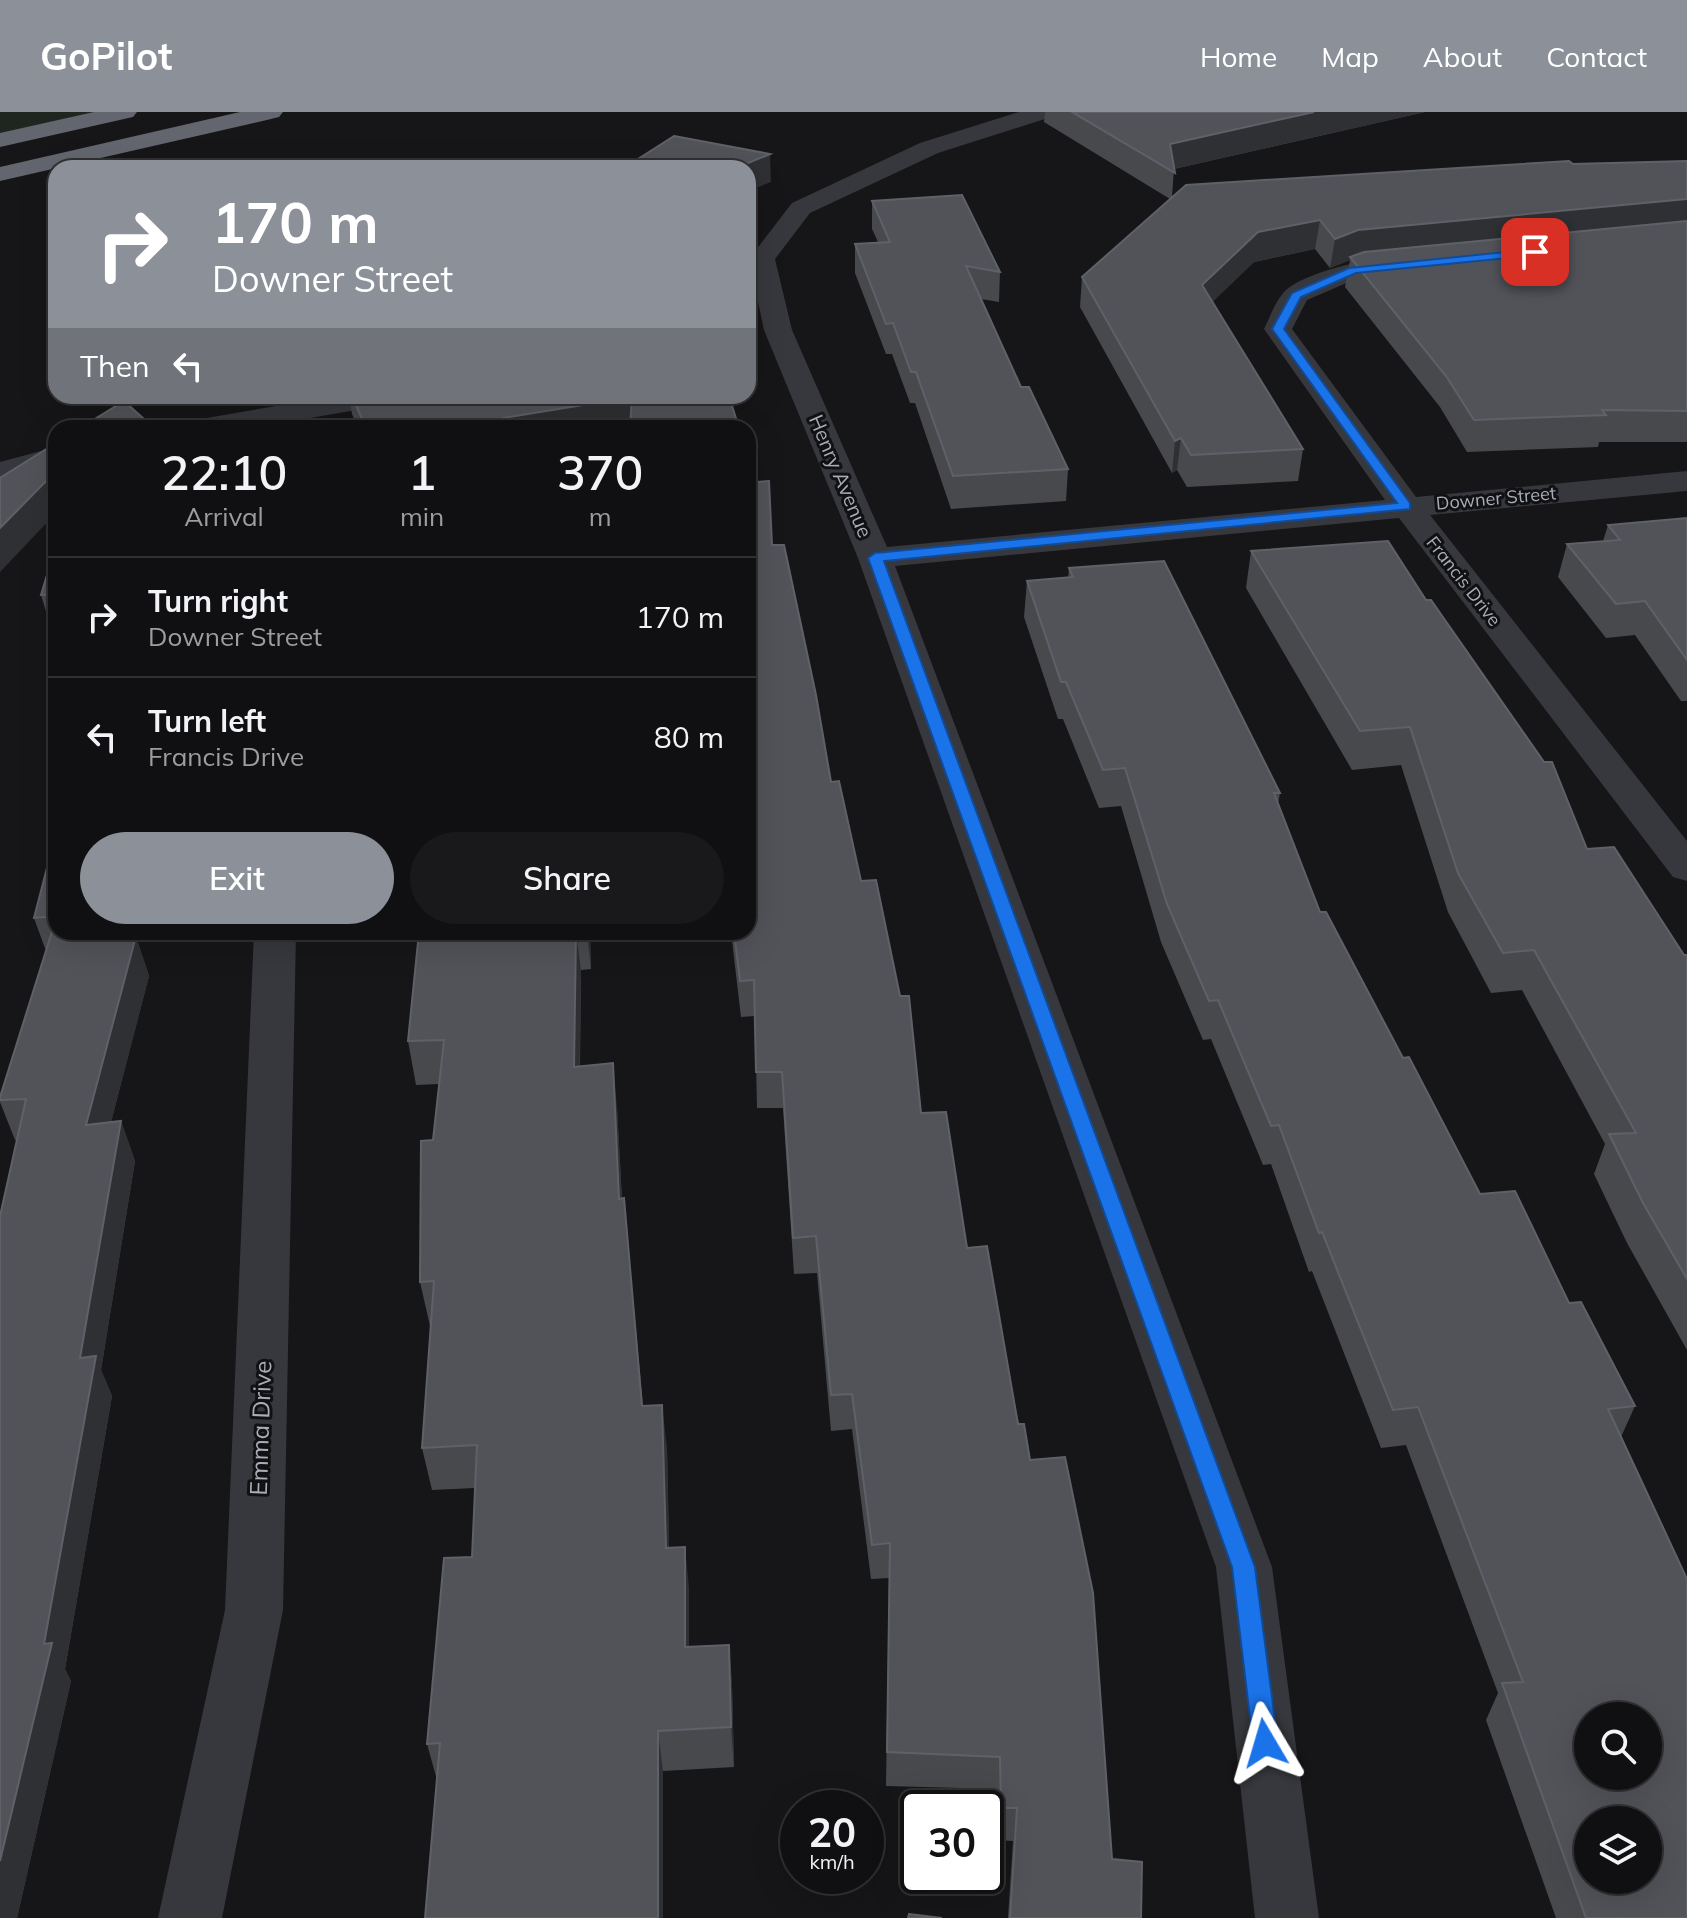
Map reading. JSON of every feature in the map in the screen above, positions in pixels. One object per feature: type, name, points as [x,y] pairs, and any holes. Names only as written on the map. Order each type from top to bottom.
[{"type":"highway","points":[[0,140],[125,112]]},
{"type":"highway","points":[[61,160],[271,112]]},
{"type":"highway","points":[[0,174],[48,163]]},
{"type":"street","name":"Henry Avenue","points":[[1043,112],[929,148],[801,208],[762,259],[763,333],[875,558],[1244,1567],[1287,1918]]},
{"type":"street","name":"Francis Drive","points":[[1433,262],[1353,270],[1296,295],[1278,329],[1406,506],[1687,868]]},
{"type":"street","points":[[268,420],[346,404]]},
{"type":"street","points":[[0,473],[48,458]]},
{"type":"street","name":"Downer Street","points":[[875,558],[1687,481]]},
{"type":"street","name":"Emma Drive","points":[[190,1918],[254,1610],[275,940]]},
{"type":"shaded area","points":[[0,112],[125,112],[0,140]]},
{"type":"building","points":[[1072,112],[1314,112],[1170,144],[1175,173]]},
{"type":"building","points":[[674,136],[770,154],[755,160],[636,160]]},
{"type":"building","points":[[1569,161],[1573,164],[1687,161],[1687,199],[1358,230],[1335,239],[1320,220],[1258,232],[1202,285],[1303,449],[1191,455],[1181,438],[1175,441],[1082,277],[1186,185]]},
{"type":"building","points":[[962,195],[1000,272],[966,266],[1021,387],[1029,387],[1068,469],[953,476],[916,372],[911,372],[893,323],[886,324],[855,244],[890,242],[872,201]]},
{"type":"building","points":[[1687,221],[1687,411],[1602,410],[1606,415],[1474,420],[1446,376],[1350,257],[1364,252]]},
{"type":"building","points":[[119,404],[127,404],[145,420],[95,420]]},
{"type":"building","points":[[356,404],[589,404],[503,420],[362,420]]},
{"type":"building","points":[[632,404],[732,404],[736,420],[631,420]]},
{"type":"building","points":[[48,448],[48,479],[0,528],[0,478]]},
{"type":"building","points":[[769,481],[772,545],[784,545],[831,782],[839,781],[861,881],[876,880],[900,996],[909,996],[921,1113],[946,1112],[967,1248],[987,1246],[1018,1424],[1024,1424],[1030,1460],[1065,1457],[1093,1593],[1112,1859],[1142,1862],[1141,1918],[1010,1918],[1017,1808],[1004,1808],[1000,1757],[887,1752],[890,1543],[872,1545],[852,1394],[831,1395],[816,1236],[793,1238],[782,1072],[756,1072],[754,980],[740,981],[735,940],[756,940],[756,482]]},
{"type":"building","points":[[1687,518],[1687,660],[1645,601],[1616,604],[1567,544],[1620,540],[1608,525]]},
{"type":"building","points":[[1388,541],[1426,600],[1431,600],[1544,762],[1552,762],[1587,849],[1614,847],[1684,955],[1687,955],[1687,1279],[1643,1203],[1609,1134],[1636,1133],[1534,950],[1503,953],[1458,873],[1410,727],[1360,731],[1251,551]]},
{"type":"building","points":[[1164,561],[1280,793],[1274,793],[1320,912],[1326,912],[1403,1058],[1409,1057],[1480,1194],[1515,1191],[1569,1303],[1581,1302],[1635,1406],[1608,1409],[1687,1579],[1687,1918],[1586,1918],[1577,1894],[1662,1894],[1662,1806],[1574,1806],[1574,1884],[1502,1683],[1523,1682],[1418,1407],[1393,1410],[1322,1232],[1319,1233],[1279,1125],[1271,1126],[1218,1000],[1209,1001],[1167,904],[1125,768],[1103,770],[1066,682],[1061,682],[1027,581],[1073,577],[1069,568]]},
{"type":"building","points":[[48,572],[48,595],[41,595]]},
{"type":"building","points":[[48,864],[48,917],[34,918]]},
{"type":"building","points":[[49,940],[135,940],[86,1125],[121,1121],[80,1358],[96,1356],[44,1644],[52,1643],[0,1861],[0,1216],[26,1099],[0,1100]]},
{"type":"building","points":[[418,940],[576,940],[574,1067],[613,1063],[619,1199],[624,1198],[642,1406],[662,1405],[666,1548],[685,1547],[685,1647],[729,1645],[731,1727],[658,1731],[658,1918],[425,1918],[440,1743],[427,1744],[444,1558],[472,1557],[477,1445],[422,1448],[434,1281],[420,1282],[421,1141],[433,1140],[444,1040],[408,1041]]},
{"type":"building","points":[[909,1914],[942,1918],[908,1918]]},
{"type":"route","points":[[1265,1743],[1244,1567],[875,558],[1406,506],[1278,329],[1296,295],[1353,270],[1535,252]]}]
